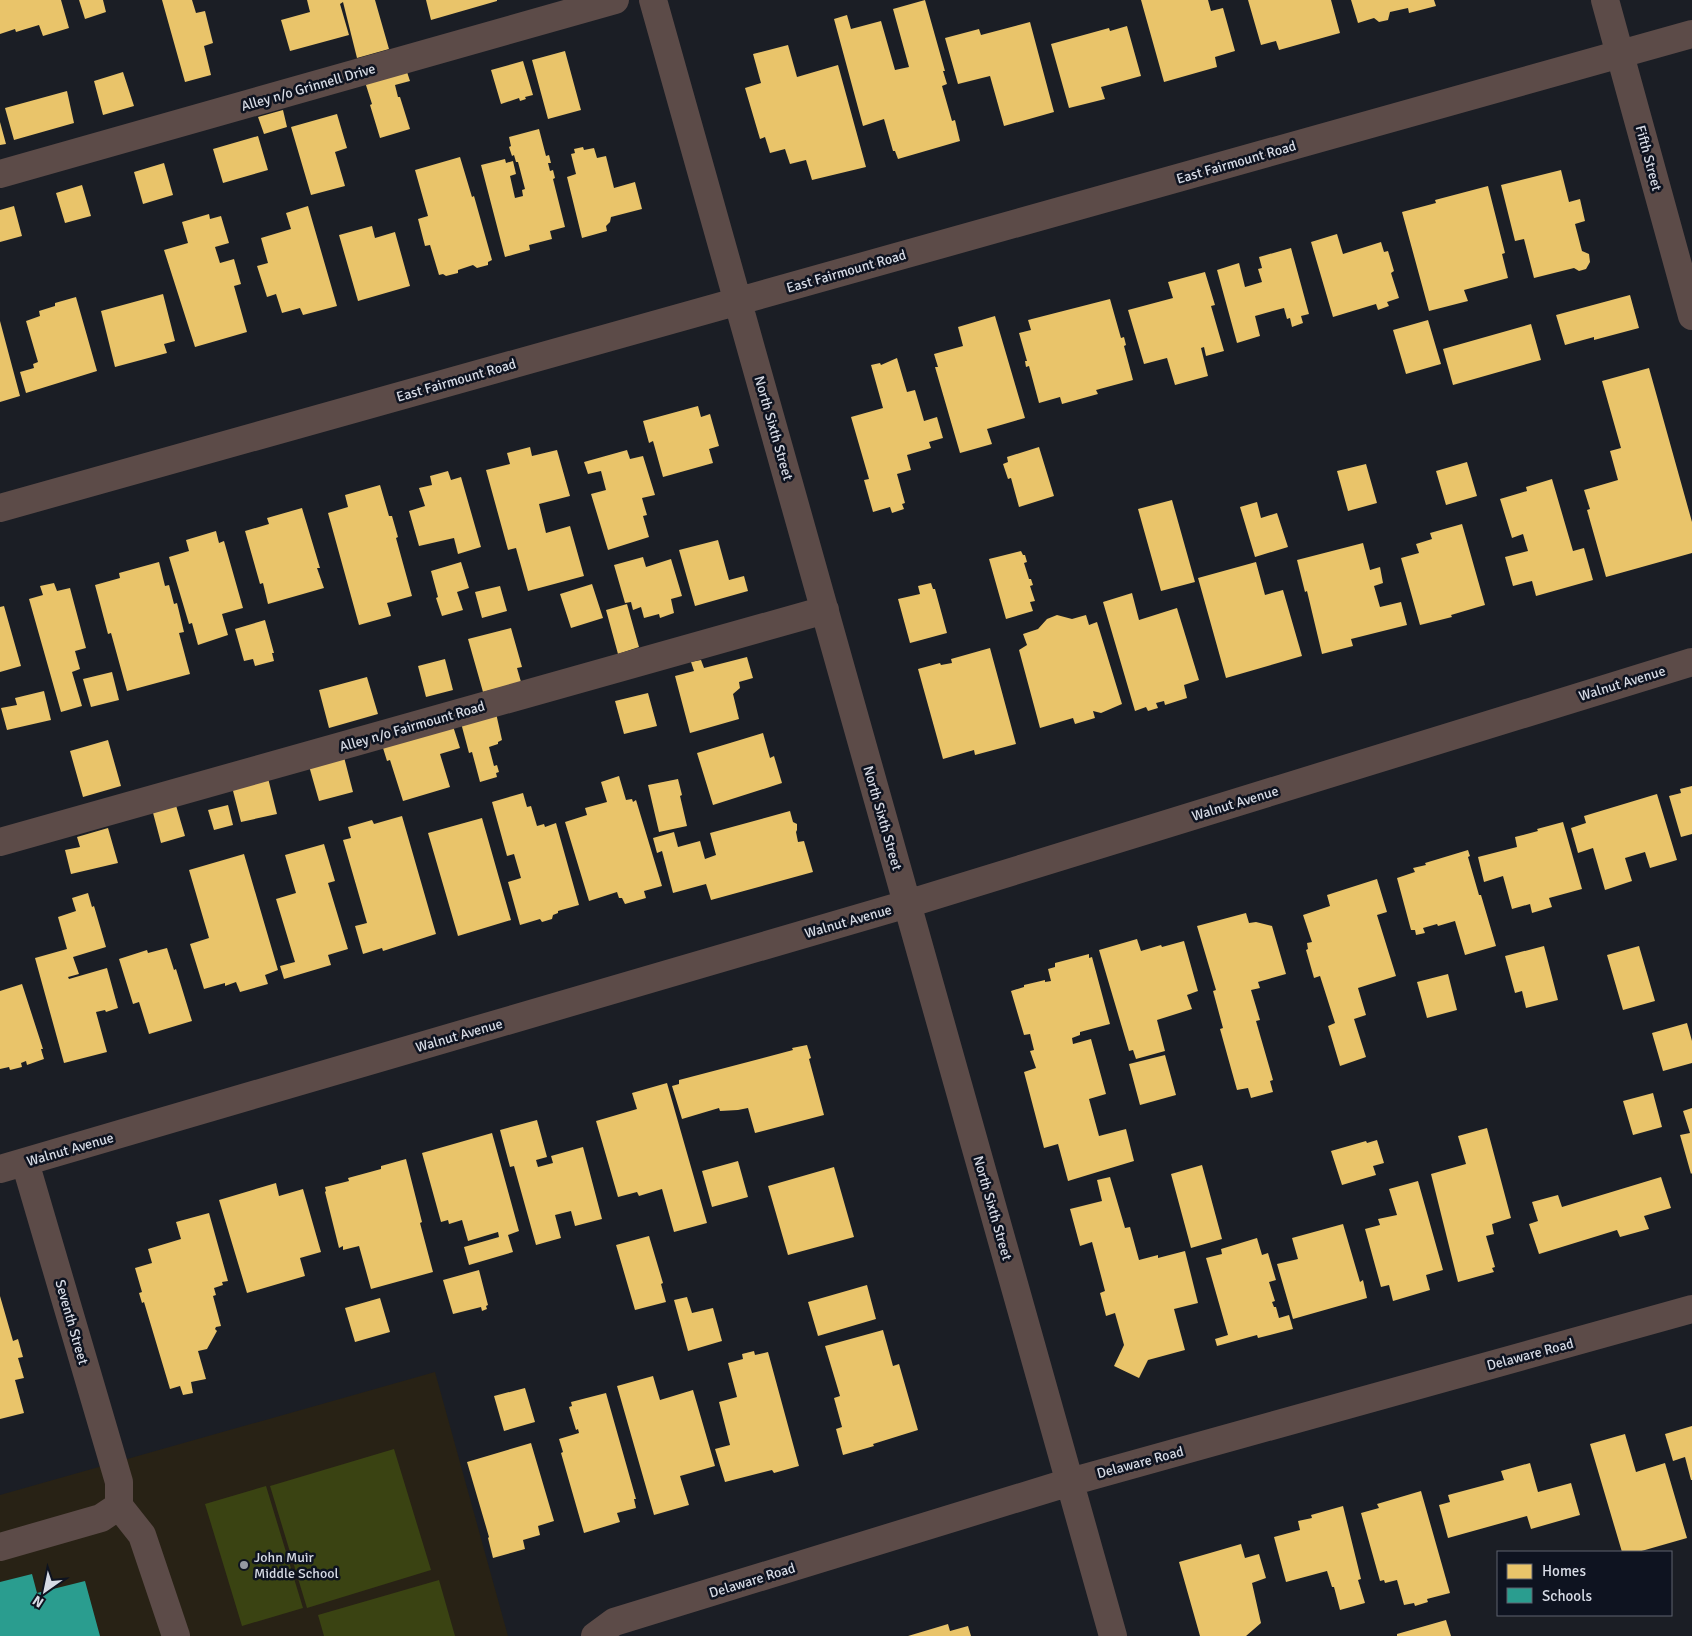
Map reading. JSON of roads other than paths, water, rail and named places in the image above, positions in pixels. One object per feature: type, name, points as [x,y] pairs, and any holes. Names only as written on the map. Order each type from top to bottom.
[{"type":"street","name":"Alley n/o Grinnell Drive","points":[[0,174],[615,0]]},
{"type":"street","name":"North Sixth Street","points":[[652,0],[1113,1636]]},
{"type":"street","name":"Fifth Street","points":[[1605,0],[1692,316]]},
{"type":"street","name":"East Fairmount Road","points":[[0,508],[1692,34]]},
{"type":"street","name":"Alley n/o Fairmount Road","points":[[0,842],[825,610]]},
{"type":"street","name":"Walnut Avenue","points":[[12,1166],[907,904],[1692,662]]},
{"type":"street","name":"Seventh Street","points":[[12,1166],[119,1494]]},
{"type":"street","name":"Delaware Road","points":[[595,1636],[614,1622],[1070,1482],[1692,1309]]},
{"type":"street","points":[[0,1547],[101,1518],[119,1494],[142,1535],[176,1636]]},
{"type":"place","name":"John Muir Middle School","points":[[244,1565]]}]
